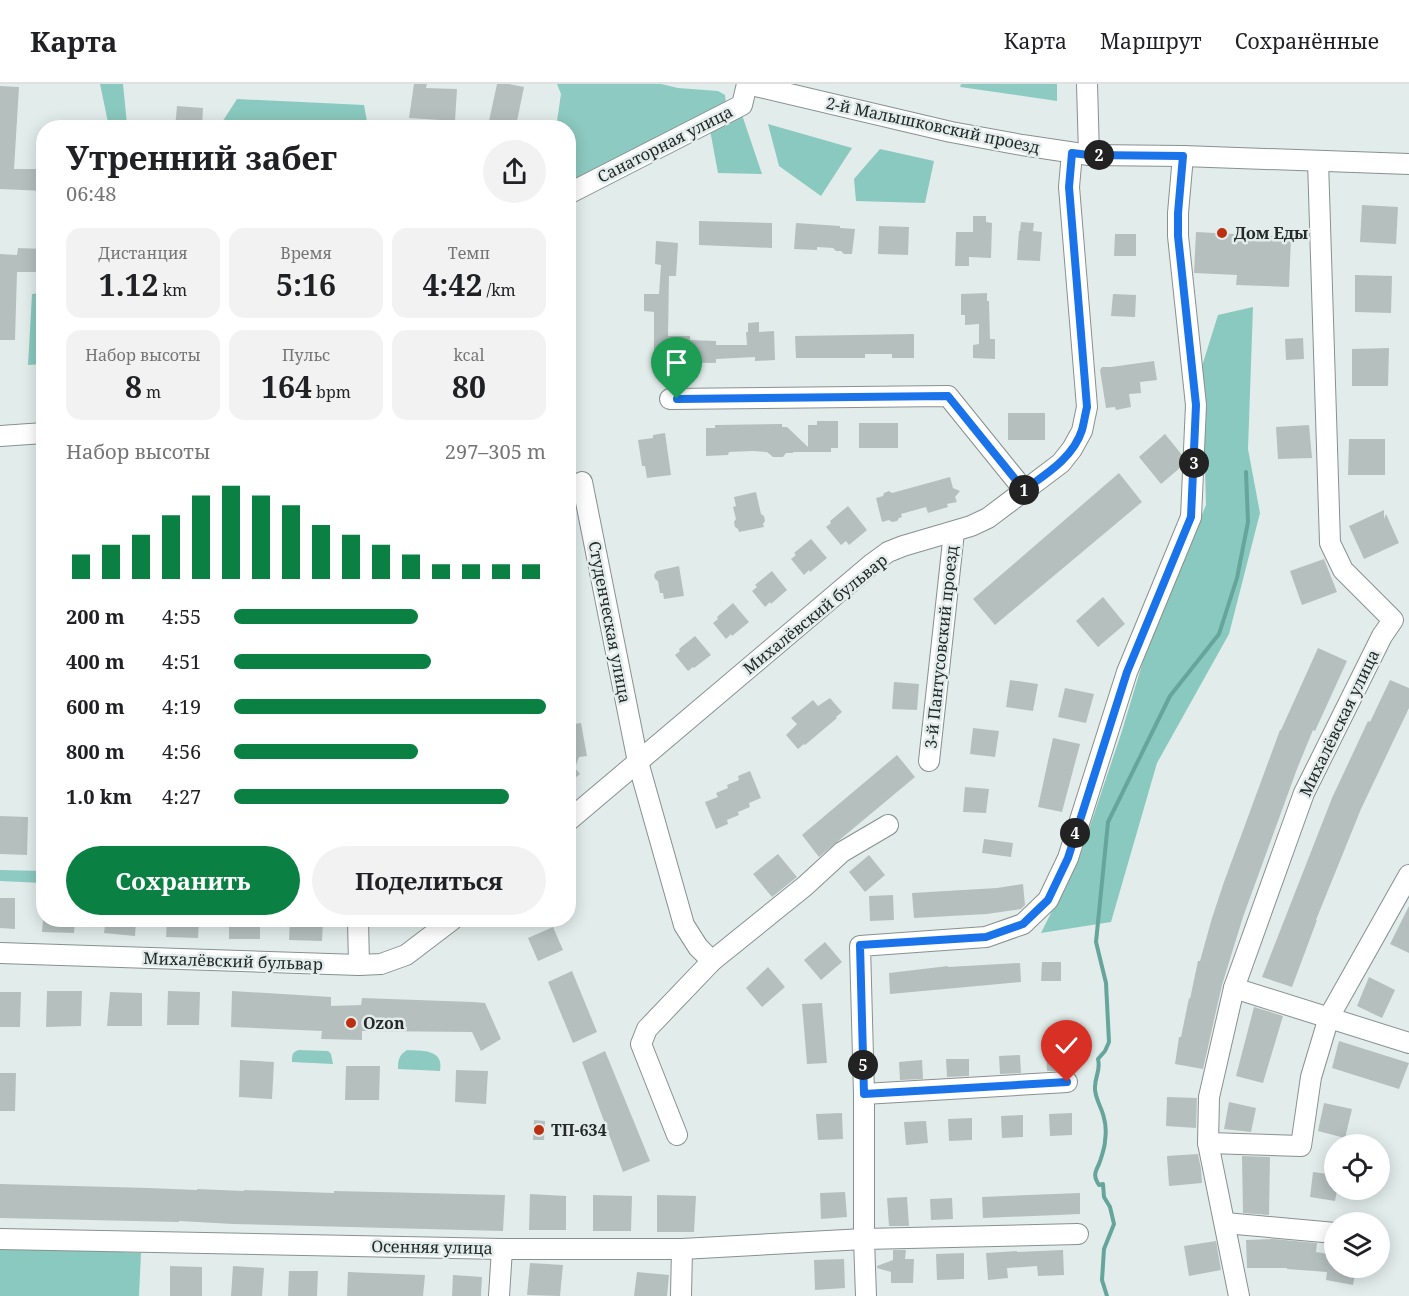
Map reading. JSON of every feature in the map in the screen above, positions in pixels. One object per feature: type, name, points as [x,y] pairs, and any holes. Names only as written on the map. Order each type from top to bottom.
[{"type":"street","name":"2-й Малышковский проезд","points":[[747,84],[951,132],[1080,154],[1409,164]]},
{"type":"street","name":"Санаторная улица","points":[[576,190],[742,105],[747,84]]},
{"type":"street","name":"Михалёвский бульвар","points":[[576,814],[873,563],[888,552],[903,546],[954,532],[988,518],[1061,463],[1072,449],[1082,431],[1087,407],[1069,187],[1080,154],[1087,84]]},
{"type":"street","points":[[866,1296],[860,945],[986,937],[1023,924],[1048,900],[1068,858],[1127,672],[1191,517],[1196,405],[1178,236],[1183,156]]},
{"type":"street","name":"Михалёвская улица","points":[[1239,1296],[1209,1143],[1209,1097],[1234,988],[1304,793],[1382,636],[1393,620],[1343,570],[1330,543],[1318,161]]},
{"type":"street","points":[[670,399],[948,396],[1024,490]]},
{"type":"street","points":[[0,436],[36,434]]},
{"type":"street","name":"Студенческая улица","points":[[582,482],[638,762],[684,925],[698,947],[712,962]]},
{"type":"street","name":"3-й Пантусовский проезд","points":[[929,761],[954,532]]},
{"type":"street","points":[[677,1135],[642,1044],[647,1029],[712,962],[805,886],[842,852],[888,825]]},
{"type":"street","points":[[1209,1143],[1301,1146],[1311,1077],[1329,1017],[1409,875]]},
{"type":"street","points":[[358,927],[359,965]]},
{"type":"street","name":"Михалёвский бульвар","points":[[0,952],[381,964],[406,955],[443,927]]},
{"type":"street","points":[[1234,988],[1409,1043]]},
{"type":"street","points":[[864,1094],[1067,1082]]},
{"type":"street","points":[[1225,1223],[1324,1232]]},
{"type":"street","points":[[864,1239],[1078,1234]]},
{"type":"street","name":"Осенняя улица","points":[[0,1239],[502,1249],[682,1249],[864,1239]]},
{"type":"street","points":[[499,1296],[502,1249]]},
{"type":"street","points":[[681,1296],[682,1249]]},
{"type":"green space","points":[[100,84],[123,84],[127,120],[108,120]]},
{"type":"green space","points":[[557,84],[661,84],[678,88],[718,91],[725,95],[726,104],[576,184],[576,120],[557,120],[561,94]]},
{"type":"green space","points":[[961,84],[1057,84],[1057,101],[960,87]]},
{"type":"green space","points":[[237,99],[364,105],[367,120],[224,120]]},
{"type":"green space","points":[[741,112],[762,174],[718,173],[710,130]]},
{"type":"green space","points":[[768,124],[852,148],[821,196],[779,166]]},
{"type":"green space","points":[[880,149],[934,161],[925,203],[856,201],[854,179]]},
{"type":"green space","points":[[32,294],[36,294],[36,364],[28,365]]},
{"type":"green space","points":[[1253,307],[1248,449],[1260,513],[1229,634],[1157,763],[1111,922],[1041,933],[1081,853],[1150,638],[1206,505],[1202,366],[1218,315]]},
{"type":"green space","points":[[0,870],[36,871],[36,883],[0,881]]},
{"type":"green space","points":[[299,1050],[328,1051],[333,1064],[292,1062],[293,1054]]},
{"type":"green space","points":[[407,1050],[426,1051],[436,1055],[439,1059],[440,1071],[398,1069],[400,1058]]},
{"type":"green space","points":[[0,1246],[141,1253],[139,1296],[0,1296]]},
{"type":"building","points":[[414,84],[427,84],[426,88],[457,89],[455,120],[409,118]]},
{"type":"building","points":[[497,84],[524,87],[517,120],[489,120]]},
{"type":"building","points":[[0,86],[19,87],[14,169],[36,169],[36,191],[0,189]]},
{"type":"building","points":[[177,106],[203,108],[202,120],[176,120]]},
{"type":"building","points":[[1362,205],[1398,207],[1396,244],[1360,242]]},
{"type":"building","points":[[973,216],[986,216],[986,222],[992,223],[991,258],[969,257],[969,266],[955,266],[956,232],[973,232]]},
{"type":"building","points":[[699,221],[772,223],[772,248],[699,245]]},
{"type":"building","points":[[1021,222],[1034,223],[1033,231],[1042,232],[1040,261],[1017,260]]},
{"type":"building","points":[[796,223],[855,229],[852,254],[844,254],[833,248],[794,249]]},
{"type":"building","points":[[879,226],[909,227],[908,255],[878,254]]},
{"type":"building","points":[[1196,232],[1291,237],[1289,287],[1236,285],[1237,275],[1194,273]]},
{"type":"building","points":[[1115,234],[1136,234],[1136,256],[1114,256]]},
{"type":"building","points":[[656,241],[678,243],[676,276],[669,276],[668,336],[690,336],[690,340],[716,341],[716,345],[747,345],[748,323],[759,322],[759,332],[774,331],[775,360],[755,361],[755,357],[716,359],[716,363],[654,362],[654,312],[644,311],[644,294],[659,294],[661,265],[655,264]]},
{"type":"building","points":[[18,248],[36,249],[36,272],[17,272],[15,340],[0,340],[0,254],[17,255]]},
{"type":"building","points":[[1355,275],[1392,276],[1391,313],[1355,312]]},
{"type":"building","points":[[987,293],[990,339],[995,339],[995,359],[973,358],[973,345],[979,344],[979,324],[965,325],[965,315],[961,315],[961,294]]},
{"type":"building","points":[[1113,294],[1136,295],[1135,317],[1111,316]]},
{"type":"building","points":[[914,334],[914,358],[892,358],[892,354],[865,354],[865,358],[796,358],[795,336]]},
{"type":"building","points":[[1303,338],[1304,359],[1286,360],[1285,339]]},
{"type":"building","points":[[1389,348],[1388,386],[1352,386],[1352,349]]},
{"type":"building","points":[[1154,361],[1157,380],[1140,382],[1141,393],[1129,394],[1131,407],[1116,410],[1115,407],[1106,408],[1100,370],[1102,367]]},
{"type":"building","points":[[1008,413],[1045,413],[1045,440],[1008,440]]},
{"type":"building","points":[[817,421],[838,421],[838,448],[831,448],[831,452],[786,453],[783,457],[773,457],[767,452],[752,451],[706,456],[706,428],[715,428],[715,425],[782,424],[782,427],[787,427],[808,447],[808,425],[817,425]]},
{"type":"building","points":[[859,423],[898,423],[898,448],[859,448]]},
{"type":"building","points":[[1309,425],[1312,458],[1278,459],[1276,427]]},
{"type":"building","points":[[665,433],[671,475],[647,478],[645,466],[642,466],[638,440],[653,438],[653,435]]},
{"type":"building","points":[[1165,434],[1182,455],[1181,467],[1161,484],[1139,457]]},
{"type":"building","points":[[1349,439],[1385,439],[1385,475],[1348,475]]},
{"type":"building","points":[[1119,473],[1142,502],[995,625],[973,599]]},
{"type":"building","points":[[950,477],[953,488],[960,491],[955,497],[957,502],[928,513],[926,507],[901,514],[902,517],[897,521],[882,522],[876,498],[889,491],[892,493]]},
{"type":"building","points":[[756,492],[761,514],[764,516],[764,527],[739,532],[734,522],[736,519],[733,507],[736,506],[734,497]]},
{"type":"building","points":[[848,506],[867,530],[849,545],[846,541],[841,545],[826,527]]},
{"type":"building","points":[[1384,510],[1384,519],[1386,514],[1399,543],[1364,559],[1349,526]]},
{"type":"building","points":[[811,539],[827,558],[804,575],[791,559],[796,555],[794,553]]},
{"type":"building","points":[[1324,559],[1337,592],[1302,605],[1290,571]]},
{"type":"building","points":[[679,566],[684,596],[664,599],[654,575],[657,571]]},
{"type":"building","points":[[772,571],[787,590],[765,607],[752,591],[757,587],[755,585]]},
{"type":"building","points":[[1103,597],[1125,624],[1098,647],[1076,621]]},
{"type":"building","points":[[733,603],[749,622],[726,639],[713,623]]},
{"type":"building","points":[[695,636],[711,655],[688,671],[675,655]]},
{"type":"building","points":[[1318,648],[1347,661],[1315,731],[1313,730],[1297,769],[1243,917],[1222,985],[1203,1069],[1175,1064],[1179,1037],[1181,1037],[1198,961],[1200,961],[1224,882],[1280,730]]},
{"type":"building","points":[[1010,680],[1038,684],[1033,711],[1006,707]]},
{"type":"building","points":[[1390,680],[1409,688],[1409,708],[1361,809],[1316,920],[1292,987],[1262,977],[1332,798]]},
{"type":"building","points":[[894,682],[919,684],[917,710],[892,709]]},
{"type":"building","points":[[1065,688],[1094,694],[1086,723],[1058,717]]},
{"type":"building","points":[[830,698],[842,712],[798,749],[786,735],[797,724],[791,718],[813,700],[818,706]]},
{"type":"building","points":[[581,723],[587,756],[579,757],[576,765],[576,724]]},
{"type":"building","points":[[973,728],[999,731],[995,757],[970,754]]},
{"type":"building","points":[[1053,738],[1080,744],[1062,812],[1038,807]]},
{"type":"building","points":[[897,755],[915,777],[819,857],[802,835]]},
{"type":"building","points":[[750,771],[761,798],[749,803],[750,807],[738,812],[739,815],[727,820],[728,824],[716,829],[705,802],[718,797],[716,793],[739,780],[738,776]]},
{"type":"building","points":[[965,787],[989,789],[986,813],[963,812]]},
{"type":"building","points":[[0,816],[28,817],[27,855],[0,854]]},
{"type":"building","points":[[984,839],[1013,843],[1011,857],[982,853]]},
{"type":"building","points":[[778,854],[797,877],[772,897],[753,874]]},
{"type":"building","points":[[869,855],[885,875],[865,892],[849,872]]},
{"type":"building","points":[[1023,884],[1025,905],[1021,909],[987,914],[914,918],[912,893],[997,888]]},
{"type":"building","points":[[893,895],[894,920],[870,921],[869,896]]},
{"type":"building","points":[[0,898],[15,898],[15,929],[0,928]]},
{"type":"building","points":[[1409,906],[1409,953],[1390,944]]},
{"type":"building","points":[[42,927],[74,927],[74,933],[42,932]]},
{"type":"building","points":[[105,927],[136,927],[135,936],[104,933]]},
{"type":"building","points":[[167,927],[199,927],[198,938],[166,937]]},
{"type":"building","points":[[229,927],[260,927],[260,939],[229,939]]},
{"type":"building","points":[[290,927],[323,927],[322,941],[289,940]]},
{"type":"building","points":[[553,927],[563,950],[538,961],[528,938]]},
{"type":"building","points":[[825,942],[842,962],[821,980],[804,960]]},
{"type":"building","points":[[1042,962],[1061,962],[1061,981],[1041,981]]},
{"type":"building","points":[[1020,963],[1021,982],[890,994],[889,973],[948,966]]},
{"type":"building","points":[[768,967],[785,987],[762,1007],[746,988]]},
{"type":"building","points":[[572,971],[597,1032],[573,1043],[548,982]]},
{"type":"building","points":[[1369,977],[1395,990],[1382,1018],[1357,1006]]},
{"type":"building","points":[[47,991],[82,991],[81,1026],[46,1027]]},
{"type":"building","points":[[168,991],[200,992],[199,1025],[167,1025]]},
{"type":"building","points":[[232,991],[331,997],[331,1006],[361,1005],[362,998],[485,1003],[501,1039],[481,1051],[472,1032],[362,1031],[362,1040],[321,1039],[322,1031],[231,1027]]},
{"type":"building","points":[[0,992],[21,992],[20,1027],[0,1027]]},
{"type":"building","points":[[110,992],[142,993],[142,1026],[107,1026]]},
{"type":"building","points":[[822,1003],[827,1063],[807,1064],[802,1004]]},
{"type":"building","points":[[1254,1007],[1283,1016],[1263,1083],[1236,1076]]},
{"type":"building","points":[[1339,1041],[1409,1063],[1399,1089],[1332,1068]]},
{"type":"building","points":[[605,1051],[650,1161],[623,1172],[582,1062]]},
{"type":"building","points":[[1069,1051],[1070,1071],[1047,1071],[1046,1052]]},
{"type":"building","points":[[1020,1055],[1021,1073],[1000,1074],[999,1056]]},
{"type":"building","points":[[946,1059],[969,1059],[969,1076],[947,1077]]},
{"type":"building","points":[[240,1060],[274,1062],[272,1099],[239,1097]]},
{"type":"building","points":[[922,1060],[923,1079],[900,1080],[899,1062]]},
{"type":"building","points":[[346,1066],[380,1066],[379,1100],[345,1100]]},
{"type":"building","points":[[456,1070],[488,1071],[486,1104],[455,1102]]},
{"type":"building","points":[[0,1073],[16,1073],[15,1111],[0,1111]]},
{"type":"building","points":[[1167,1097],[1197,1098],[1196,1128],[1166,1126]]},
{"type":"building","points":[[1229,1102],[1256,1108],[1251,1132],[1224,1129]]},
{"type":"building","points":[[1324,1103],[1352,1109],[1346,1134],[1318,1131]]},
{"type":"building","points":[[842,1113],[843,1139],[818,1140],[816,1114]]},
{"type":"building","points":[[1072,1113],[1072,1135],[1050,1136],[1049,1114]]},
{"type":"building","points":[[1023,1115],[1023,1137],[1002,1138],[1001,1116]]},
{"type":"building","points":[[972,1118],[972,1140],[949,1141],[948,1119]]},
{"type":"building","name":"ТП-634","points":[[534,1120],[545,1121],[544,1140],[533,1140]]},
{"type":"building","points":[[926,1121],[928,1143],[906,1145],[904,1122]]},
{"type":"building","points":[[1198,1154],[1202,1183],[1169,1186],[1167,1156]]},
{"type":"building","points":[[1242,1156],[1270,1157],[1269,1215],[1243,1213]]},
{"type":"building","points":[[1313,1172],[1324,1174],[1324,1199],[1310,1197]]},
{"type":"building","points":[[0,1184],[505,1195],[503,1231],[0,1218]]},
{"type":"building","points":[[845,1192],[847,1217],[821,1219],[820,1193]]},
{"type":"building","points":[[1080,1193],[1080,1214],[983,1218],[982,1197]]},
{"type":"building","points":[[530,1194],[566,1196],[566,1230],[529,1230]]},
{"type":"building","points":[[593,1195],[632,1196],[631,1231],[593,1231]]},
{"type":"building","points":[[657,1195],[696,1196],[694,1232],[657,1232]]},
{"type":"building","points":[[907,1197],[909,1226],[889,1226],[887,1198]]},
{"type":"building","points":[[952,1198],[953,1219],[931,1220],[930,1199]]},
{"type":"building","points":[[1273,1239],[1317,1243],[1316,1252],[1324,1253],[1324,1272],[1287,1268],[1247,1268],[1246,1240]]},
{"type":"building","points":[[1216,1241],[1221,1270],[1189,1276],[1184,1246]]},
{"type":"building","points":[[893,1250],[906,1250],[905,1259],[914,1259],[913,1283],[891,1283],[891,1272],[877,1268],[893,1260]]},
{"type":"building","points":[[1063,1250],[1064,1275],[1038,1276],[1037,1266],[1007,1268],[1008,1278],[988,1280],[986,1253]]},
{"type":"building","points":[[964,1253],[964,1279],[937,1280],[936,1254]]},
{"type":"building","points":[[844,1259],[845,1288],[815,1290],[814,1260]]},
{"type":"building","points":[[530,1263],[563,1265],[560,1296],[527,1295]]},
{"type":"building","points":[[170,1266],[202,1267],[202,1296],[170,1296]]},
{"type":"building","points":[[233,1266],[264,1268],[262,1296],[231,1296]]},
{"type":"building","points":[[289,1271],[318,1271],[317,1296],[288,1296]]},
{"type":"building","points":[[348,1272],[425,1275],[423,1296],[347,1296]]},
{"type":"building","points":[[637,1272],[669,1275],[667,1296],[634,1296]]},
{"type":"building","points":[[453,1275],[482,1277],[481,1296],[452,1296]]},
{"type":"building","points":[[1326,1278],[1354,1278],[1353,1285],[1326,1280]]},
{"type":"waterway","points":[[1107,1296],[1102,1280],[1104,1249],[1114,1224],[1110,1207],[1104,1197],[1103,1184],[1099,1185],[1095,1177],[1104,1149],[1106,1132],[1095,1087],[1098,1059],[1109,1042],[1106,983],[1096,942],[1108,822],[1170,696],[1219,634],[1237,578],[1248,522],[1246,472]]},
{"type":"place","name":"Дом Еды","points":[[1222,233]]},
{"type":"place","name":"Ozon","points":[[351,1023]]},
{"type":"place","name":"ТП-634","points":[[539,1130]]},
{"type":"route","points":[[677,399],[948,396],[1024,490],[1061,463],[1072,449],[1082,431],[1087,407],[1069,187],[1072,153],[1183,156],[1178,236],[1196,405],[1191,517],[1127,672],[1068,858],[1048,900],[1023,924],[986,937],[860,945],[864,1094],[1067,1082]]}]
